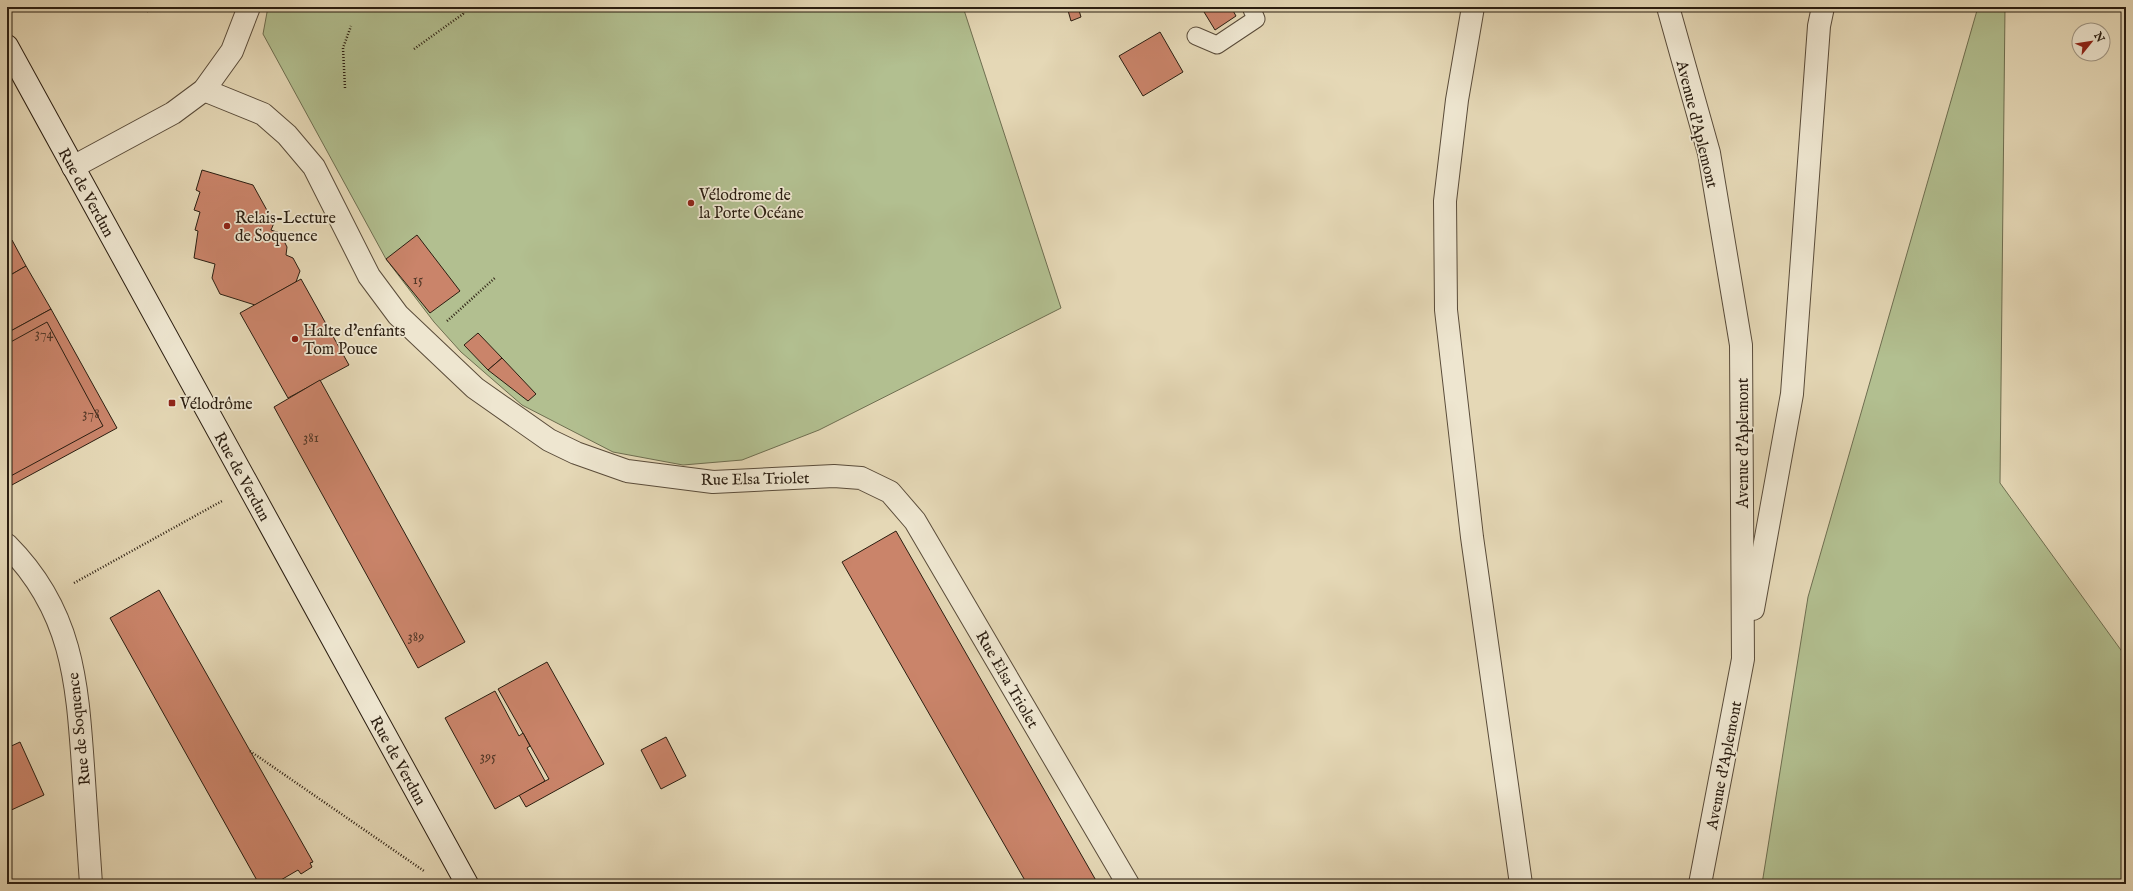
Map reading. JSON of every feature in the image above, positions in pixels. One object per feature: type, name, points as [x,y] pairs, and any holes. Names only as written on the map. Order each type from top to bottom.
[{"type":"street","points":[[74,167],[173,113],[204,90],[232,51],[249,7]]},
{"type":"street","points":[[1473,7],[1457,100],[1445,201],[1446,310],[1472,537],[1521,884]]},
{"type":"street","name":"Avenue d'Aplemont","points":[[1668,7],[1709,153],[1741,345],[1743,659],[1700,884]]},
{"type":"street","points":[[1743,659],[1792,394],[1819,26],[1823,7]]},
{"type":"street","name":"Rue de Verdun","points":[[7,46],[467,884]]},
{"type":"street","name":"Rue Elsa Triolet","points":[[204,90],[263,114],[287,134],[314,167],[369,276],[398,315],[424,341],[476,388],[549,440],[576,453],[627,471],[713,482],[834,476],[861,478],[890,492],[915,521],[1128,884]]},
{"type":"street","name":"Rue de Soquence","points":[[7,545],[41,584],[48,597],[67,645],[78,697],[91,884]]},
{"type":"lane","points":[[1196,36],[1216,45],[1256,19],[1251,7]]},
{"type":"path","points":[[414,49],[463,14],[465,7]]},
{"type":"path","points":[[345,88],[343,48],[350,26]]},
{"type":"path","points":[[424,341],[496,277]]},
{"type":"path","points":[[48,597],[249,486]]},
{"type":"path","points":[[250,751],[429,875]]},
{"type":"green space","name":"Vélodrome de la Porte Océane","points":[[268,7],[963,7],[1061,308],[819,430],[742,460],[683,465],[613,452],[522,405],[461,352],[434,322],[386,259],[263,34]]},
{"type":"green space","points":[[1978,7],[2005,7],[2000,483],[2126,657],[2126,884],[1762,884],[1808,597]]},
{"type":"building","points":[[144,7],[155,7],[147,12]]},
{"type":"building","points":[[1067,7],[1078,7],[1081,17],[1071,21]]},
{"type":"building","points":[[1201,7],[1231,7],[1236,16],[1215,30]]},
{"type":"building","points":[[1160,32],[1183,72],[1143,96],[1119,56]]},
{"type":"building","points":[[202,170],[253,185],[274,223],[271,230],[280,233],[287,247],[286,255],[293,258],[300,271],[296,282],[255,305],[220,294],[212,278],[215,264],[194,258],[198,231],[195,230],[200,212],[194,210],[200,192],[196,190]]},
{"type":"building","points":[[417,235],[460,291],[430,313],[386,259]]},
{"type":"building","points":[[12,240],[26,266],[7,277],[7,242]]},
{"type":"building","points":[[26,266],[51,309],[7,333],[7,277]]},
{"type":"building","name":"Halte d'enfants Tom Pouce","points":[[301,279],[349,365],[288,398],[240,313]]},
{"type":"building","points":[[51,309],[117,428],[10,486],[7,480],[7,333]]},
{"type":"building","points":[[47,322],[103,426],[7,478],[7,344]]},
{"type":"building","points":[[478,333],[502,358],[488,370],[464,345]]},
{"type":"building","points":[[502,358],[536,394],[528,401],[488,370]]},
{"type":"building","points":[[320,380],[465,642],[418,668],[274,407]]},
{"type":"building","points":[[896,531],[1098,884],[1027,884],[842,562]]},
{"type":"building","points":[[159,590],[313,862],[310,863],[312,867],[301,874],[298,870],[274,884],[259,884],[110,618]]},
{"type":"building","points":[[547,662],[604,764],[526,807],[519,795],[549,779],[498,689]]},
{"type":"building","points":[[495,691],[519,736],[523,733],[530,746],[527,748],[545,781],[495,809],[445,718]]},
{"type":"building","points":[[666,737],[686,776],[661,789],[641,750]]},
{"type":"building","points":[[20,742],[44,795],[7,812],[7,748]]},
{"type":"place","name":"Vélodrome de la Porte Océane","points":[[691,203]]},
{"type":"place","name":"Relais-Lecture de Soquence","points":[[227,226]]},
{"type":"place","name":"Halte d'enfants Tom Pouce","points":[[295,339]]},
{"type":"place","name":"Vélodrôme","points":[[172,403]]}]
